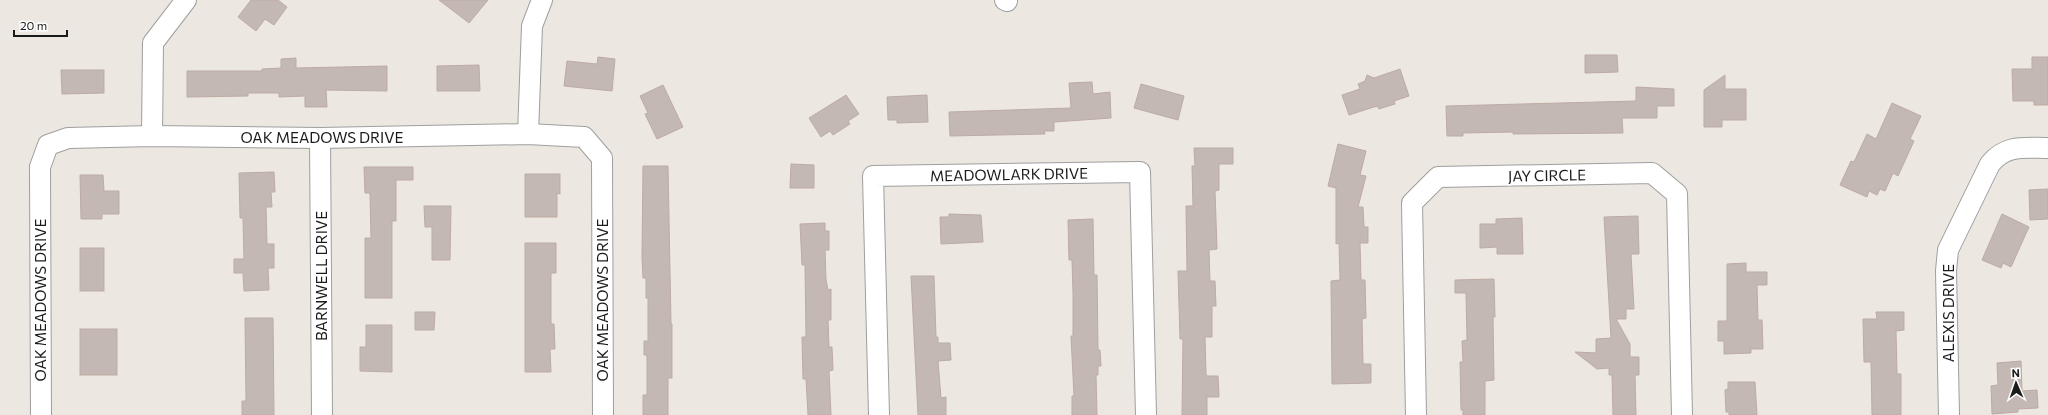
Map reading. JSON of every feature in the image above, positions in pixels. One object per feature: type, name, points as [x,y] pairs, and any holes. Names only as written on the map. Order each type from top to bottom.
[{"type":"street","points":[[152,136],[153,43],[186,0]]},
{"type":"street","points":[[528,134],[532,26],[541,0]]},
{"type":"street","name":"OAK MEADOWS DRIVE","points":[[41,415],[40,167],[48,145],[68,138],[152,136],[320,138],[528,134],[584,137],[602,158],[603,415]]},
{"type":"street","name":"BARNWELL DRIVE","points":[[320,138],[322,415]]},
{"type":"street","name":"ALEXIS DRIVE","points":[[1949,415],[1946,271],[1948,250],[1994,158],[2001,152],[2015,149],[2048,148]]},
{"type":"street","name":"MEADOWLARK DRIVE","points":[[879,415],[873,176],[1140,172],[1146,415]]},
{"type":"street","name":"JAY CIRCLE","points":[[1416,415],[1412,203],[1438,177],[1652,173],[1677,194],[1682,415]]},
{"type":"building","points":[[251,0],[278,0],[287,7],[274,25],[265,19],[256,31],[238,17]]},
{"type":"building","points":[[439,0],[488,0],[469,23]]},
{"type":"building","points":[[1585,55],[1617,55],[1618,72],[1585,73]]},
{"type":"building","points":[[598,57],[615,59],[612,91],[564,86],[567,61],[597,64]]},
{"type":"building","points":[[2032,57],[2048,57],[2048,105],[2034,105],[2034,101],[2013,101],[2012,69],[2032,69]]},
{"type":"building","points":[[296,58],[296,68],[387,66],[387,91],[326,90],[327,107],[305,107],[305,96],[279,97],[279,93],[248,93],[248,96],[187,97],[187,71],[262,71],[262,69],[281,68],[281,59]]},
{"type":"building","points":[[479,65],[480,91],[437,91],[437,66]]},
{"type":"building","points":[[1400,69],[1409,96],[1394,101],[1395,104],[1379,109],[1377,106],[1349,115],[1342,95],[1360,89],[1358,84],[1365,81],[1367,75],[1374,78]]},
{"type":"building","points":[[61,70],[104,70],[104,93],[62,94]]},
{"type":"building","points":[[1725,75],[1725,89],[1746,89],[1746,120],[1722,120],[1722,127],[1704,127],[1704,90]]},
{"type":"building","points":[[1092,82],[1093,94],[1110,92],[1111,118],[1054,122],[1054,131],[1044,131],[1045,134],[950,136],[949,112],[1071,108],[1069,83]]},
{"type":"building","points":[[1141,84],[1184,96],[1178,120],[1134,108]]},
{"type":"building","points":[[663,85],[683,127],[657,139],[645,114],[648,113],[640,96]]},
{"type":"building","points":[[1636,87],[1674,89],[1674,106],[1657,106],[1657,118],[1622,118],[1623,133],[1513,134],[1513,132],[1463,133],[1463,136],[1447,136],[1446,106],[1636,101]]},
{"type":"building","points":[[846,95],[859,114],[848,121],[850,124],[833,135],[830,131],[821,137],[809,118]]},
{"type":"building","points":[[927,95],[928,122],[897,123],[897,120],[888,120],[887,97]]},
{"type":"building","points":[[1892,103],[1921,116],[1910,139],[1914,141],[1898,176],[1893,173],[1885,191],[1880,189],[1877,195],[1869,191],[1867,197],[1840,185],[1851,161],[1854,162],[1867,134],[1876,139]]},
{"type":"building","points":[[1338,144],[1366,151],[1360,175],[1366,176],[1358,207],[1363,207],[1364,227],[1368,227],[1368,243],[1360,243],[1361,280],[1365,280],[1366,318],[1362,319],[1363,364],[1371,364],[1371,383],[1332,384],[1331,281],[1340,280],[1339,243],[1336,244],[1336,188],[1328,186]]},
{"type":"building","points":[[1194,148],[1233,148],[1233,164],[1219,164],[1219,190],[1215,191],[1217,249],[1209,250],[1210,281],[1215,281],[1216,306],[1212,306],[1212,337],[1205,337],[1206,374],[1207,376],[1218,376],[1219,397],[1207,397],[1207,415],[1182,415],[1183,339],[1180,339],[1178,271],[1187,271],[1186,206],[1193,206],[1192,166],[1195,166]]},
{"type":"building","points":[[791,164],[814,165],[814,188],[790,188]]},
{"type":"building","points":[[643,166],[668,166],[672,378],[668,378],[668,415],[643,415],[643,395],[647,395],[647,355],[644,355],[644,341],[648,341],[648,298],[646,298],[646,278],[643,278],[642,257]]},
{"type":"building","points":[[364,167],[413,167],[413,180],[396,180],[396,221],[392,221],[392,298],[365,298],[365,238],[371,238],[370,193],[365,193]]},
{"type":"building","points":[[274,172],[275,192],[271,192],[272,207],[266,207],[267,244],[274,244],[274,268],[268,268],[269,290],[244,291],[243,273],[234,273],[234,259],[244,259],[243,218],[240,218],[239,173]]},
{"type":"building","points":[[525,174],[560,174],[560,194],[557,193],[557,217],[525,217]]},
{"type":"building","points":[[80,175],[103,175],[104,191],[119,191],[119,214],[102,214],[102,219],[81,219]]},
{"type":"building","points":[[2048,189],[2048,219],[2030,220],[2029,190]]},
{"type":"building","points":[[424,206],[451,206],[450,260],[432,260],[432,227],[425,227]]},
{"type":"building","points":[[949,214],[981,215],[983,242],[941,244],[940,217],[949,217]]},
{"type":"building","points":[[2002,214],[2029,227],[2011,267],[2003,263],[2001,268],[1982,260]]},
{"type":"building","points":[[1638,216],[1639,254],[1631,254],[1634,309],[1626,309],[1626,319],[1616,319],[1630,344],[1630,357],[1639,357],[1639,375],[1635,375],[1636,415],[1613,415],[1612,375],[1609,375],[1609,368],[1597,369],[1575,352],[1596,353],[1596,339],[1611,338],[1604,217]]},
{"type":"building","points":[[1522,218],[1523,254],[1497,254],[1497,247],[1480,248],[1480,224],[1496,224],[1496,219]]},
{"type":"building","points":[[1093,219],[1094,275],[1097,275],[1098,350],[1100,350],[1101,366],[1098,366],[1098,375],[1096,375],[1097,415],[1072,415],[1072,396],[1074,396],[1071,336],[1073,336],[1073,293],[1072,260],[1069,260],[1068,220]]},
{"type":"building","points":[[825,223],[825,231],[829,231],[829,250],[825,250],[826,280],[828,290],[831,289],[831,320],[828,320],[829,347],[832,347],[833,370],[829,371],[831,415],[808,415],[806,379],[803,379],[802,337],[806,337],[805,265],[802,265],[800,224]]},
{"type":"building","points":[[525,243],[556,243],[556,273],[551,273],[551,324],[554,324],[555,349],[550,349],[551,372],[525,372]]},
{"type":"building","points":[[80,248],[104,248],[104,291],[80,291]]},
{"type":"building","points":[[1746,263],[1746,272],[1767,272],[1767,285],[1757,285],[1758,320],[1762,320],[1763,349],[1751,349],[1751,353],[1724,354],[1724,341],[1718,341],[1718,321],[1727,321],[1727,264]]},
{"type":"building","points":[[911,276],[934,276],[936,337],[938,337],[938,343],[950,343],[951,360],[938,361],[941,398],[946,397],[946,415],[918,415]]},
{"type":"building","points":[[1494,279],[1494,380],[1485,381],[1485,415],[1463,415],[1463,410],[1461,410],[1460,362],[1463,362],[1462,341],[1467,340],[1466,293],[1455,293],[1455,280]]},
{"type":"building","points":[[415,312],[435,312],[434,330],[415,330]]},
{"type":"building","points":[[1876,312],[1904,312],[1904,330],[1896,331],[1897,374],[1901,374],[1901,415],[1872,415],[1871,362],[1864,362],[1863,319],[1877,319]]},
{"type":"building","points":[[245,318],[273,318],[274,415],[242,415],[242,401],[246,401]]},
{"type":"building","points":[[366,325],[392,325],[392,372],[360,371],[360,347],[366,347]]},
{"type":"building","points":[[80,329],[117,329],[117,375],[80,375]]},
{"type":"building","points":[[2021,361],[2022,391],[2037,390],[2038,408],[2018,409],[2018,412],[1992,414],[1991,386],[1998,385],[1997,363]]},
{"type":"building","points":[[1728,382],[1755,382],[1757,415],[1729,415],[1729,412],[1726,412],[1725,390],[1728,389]]}]
